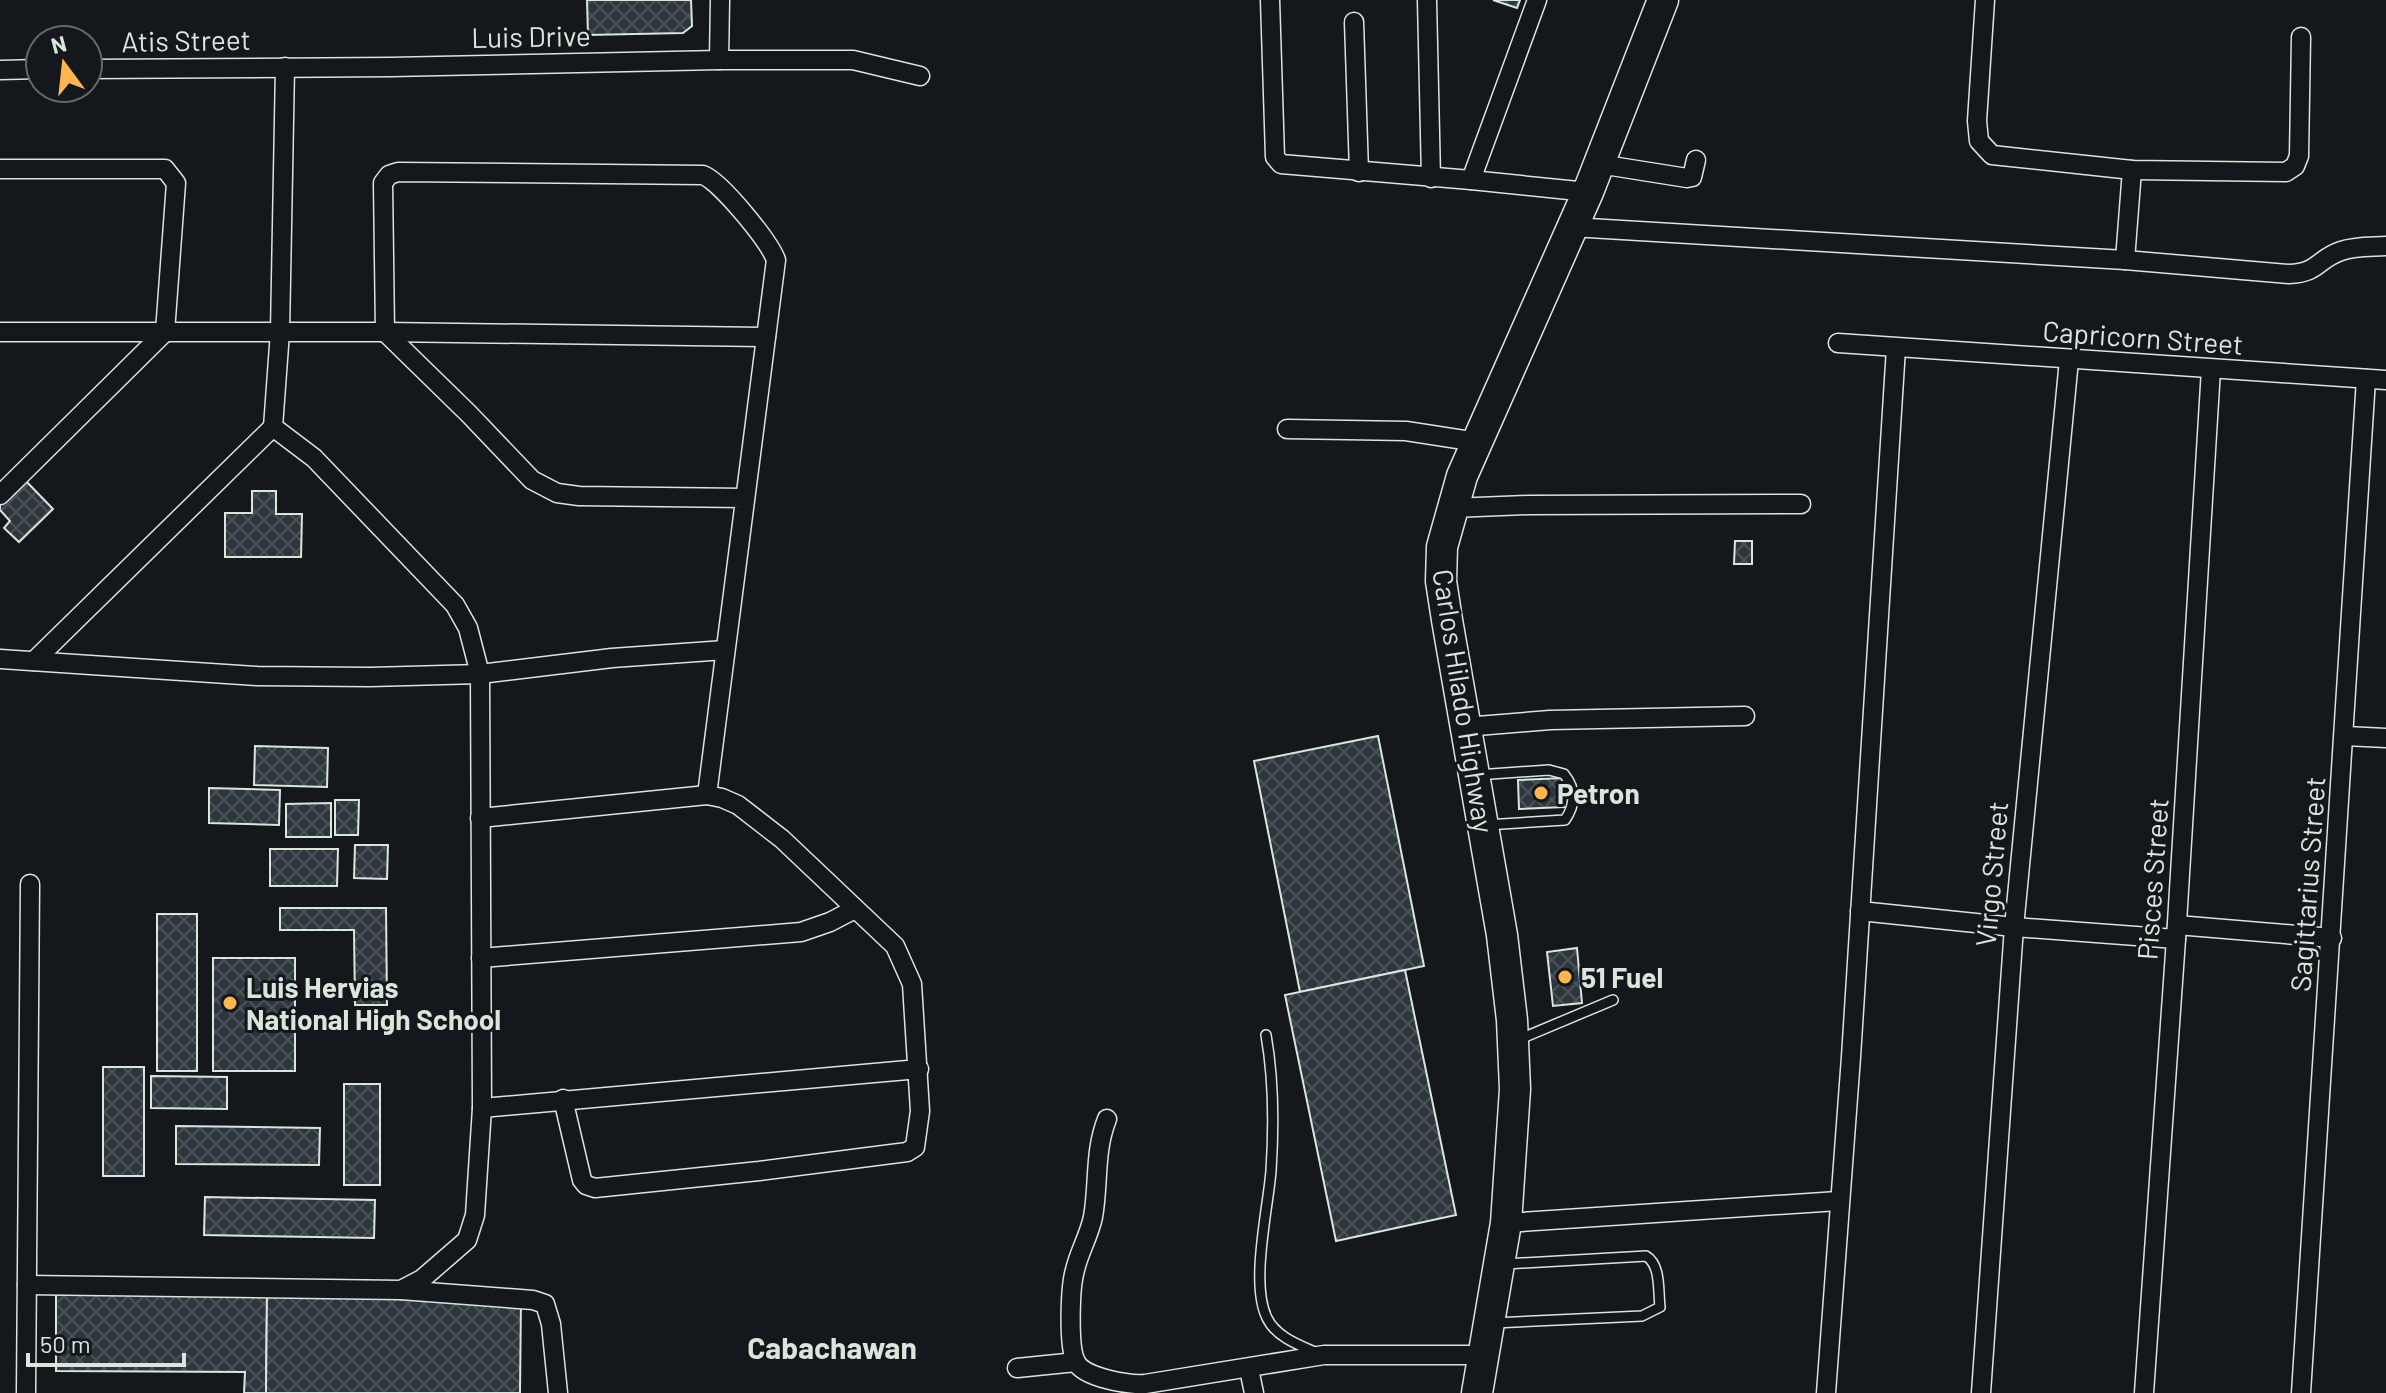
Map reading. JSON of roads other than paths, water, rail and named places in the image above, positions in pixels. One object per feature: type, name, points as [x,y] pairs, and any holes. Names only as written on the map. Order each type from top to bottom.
[{"type":"main road","name":"Carlos Hilado Highway","points":[[1477,1393],[1506,1223],[1515,1089],[1502,935],[1441,581],[1442,547],[1462,476],[1588,192],[1663,0]]},
{"type":"street","points":[[719,60],[720,0]]},
{"type":"street","points":[[1270,0],[1276,159],[1281,164],[1588,192]]},
{"type":"street","points":[[1427,0],[1431,178]]},
{"type":"street","points":[[1471,180],[1537,0]]},
{"type":"street","points":[[1985,0],[1977,121],[1979,141],[1992,155],[2132,170],[2279,173],[2291,169],[2299,156],[2301,37]]},
{"type":"street","points":[[1354,22],[1359,172]]},
{"type":"street","name":"Luis Drive","points":[[285,67],[853,60],[920,76]]},
{"type":"street","points":[[34,661],[273,427],[280,332],[285,67]]},
{"type":"street","name":"Atis Street","points":[[104,69],[285,67]]},
{"type":"street","points":[[0,70],[24,69]]},
{"type":"street","points":[[1599,164],[1687,178],[1692,177],[1696,160]]},
{"type":"street","points":[[0,169],[165,169],[176,183],[165,332],[0,495]]},
{"type":"street","points":[[2125,260],[2132,170]]},
{"type":"street","points":[[707,795],[776,268],[773,251],[710,178],[703,175],[393,173],[383,183],[385,332],[532,480],[543,488],[579,496],[744,498]]},
{"type":"street","points":[[1572,227],[2303,273],[2313,270],[2341,251],[2386,246]]},
{"type":"street","points":[[0,332],[385,332],[766,337]]},
{"type":"street","name":"Capricorn Street","points":[[1838,343],[2386,380]]},
{"type":"street","points":[[1826,1393],[1896,348]]},
{"type":"street","name":"Virgo Street","points":[[1981,1393],[2014,927],[2069,360]]},
{"type":"street","name":"Pisces Street","points":[[2144,1393],[2177,932],[2211,369]]},
{"type":"street","name":"Sagittarius Street","points":[[2301,1393],[2366,379]]},
{"type":"street","points":[[273,427],[314,458],[455,605],[468,628],[480,674],[482,1108],[475,1215],[467,1240],[437,1267],[401,1290]]},
{"type":"street","points":[[1287,429],[1406,431],[1477,442]]},
{"type":"street","points":[[1452,508],[1801,504]]},
{"type":"street","points":[[0,659],[257,676],[370,677],[480,674],[612,658],[725,650]]},
{"type":"street","points":[[1465,727],[1563,719],[1745,716]]},
{"type":"street","points":[[2345,736],[2386,738]]},
{"type":"street","points":[[480,818],[707,795],[722,798],[738,805],[782,839],[895,946],[912,984],[919,1069],[919,1130],[912,1151],[595,1188],[582,1180],[563,1099]]},
{"type":"street","points":[[26,1393],[30,884]]},
{"type":"street","points":[[481,958],[801,932],[855,909]]},
{"type":"street","points":[[1860,911],[2014,927],[2332,938]]},
{"type":"street","points":[[482,1108],[919,1069]]},
{"type":"street","points":[[1076,1362],[1072,1337],[1072,1283],[1092,1222],[1096,1160],[1107,1119]]},
{"type":"street","points":[[1506,1223],[1838,1201]]},
{"type":"street","points":[[27,1285],[401,1290],[539,1301],[545,1304],[551,1324],[558,1393]]},
{"type":"street","points":[[1017,1368],[1076,1362],[1096,1375],[1130,1385],[1324,1355],[1483,1355]]},
{"type":"street","points":[[1249,1369],[1254,1393]]},
{"type":"lane","points":[[1474,775],[1549,770],[1564,774],[1573,793],[1570,812],[1565,820],[1482,825]]},
{"type":"lane","points":[[1513,1041],[1613,1000]]},
{"type":"lane","points":[[1266,1035],[1273,1074],[1271,1170],[1261,1268],[1263,1304],[1275,1330],[1303,1347],[1324,1355]]},
{"type":"lane","points":[[1488,1323],[1642,1316],[1660,1307],[1656,1267],[1653,1260],[1646,1256],[1498,1264]]},
{"type":"place","name":"Petron","points":[[1541,793]]},
{"type":"place","name":"51 Fuel","points":[[1565,977]]},
{"type":"place","name":"Luis Hervias National High School","points":[[230,1003]]},
{"type":"district","name":"Cabachawan","points":[[832,1347]]}]
